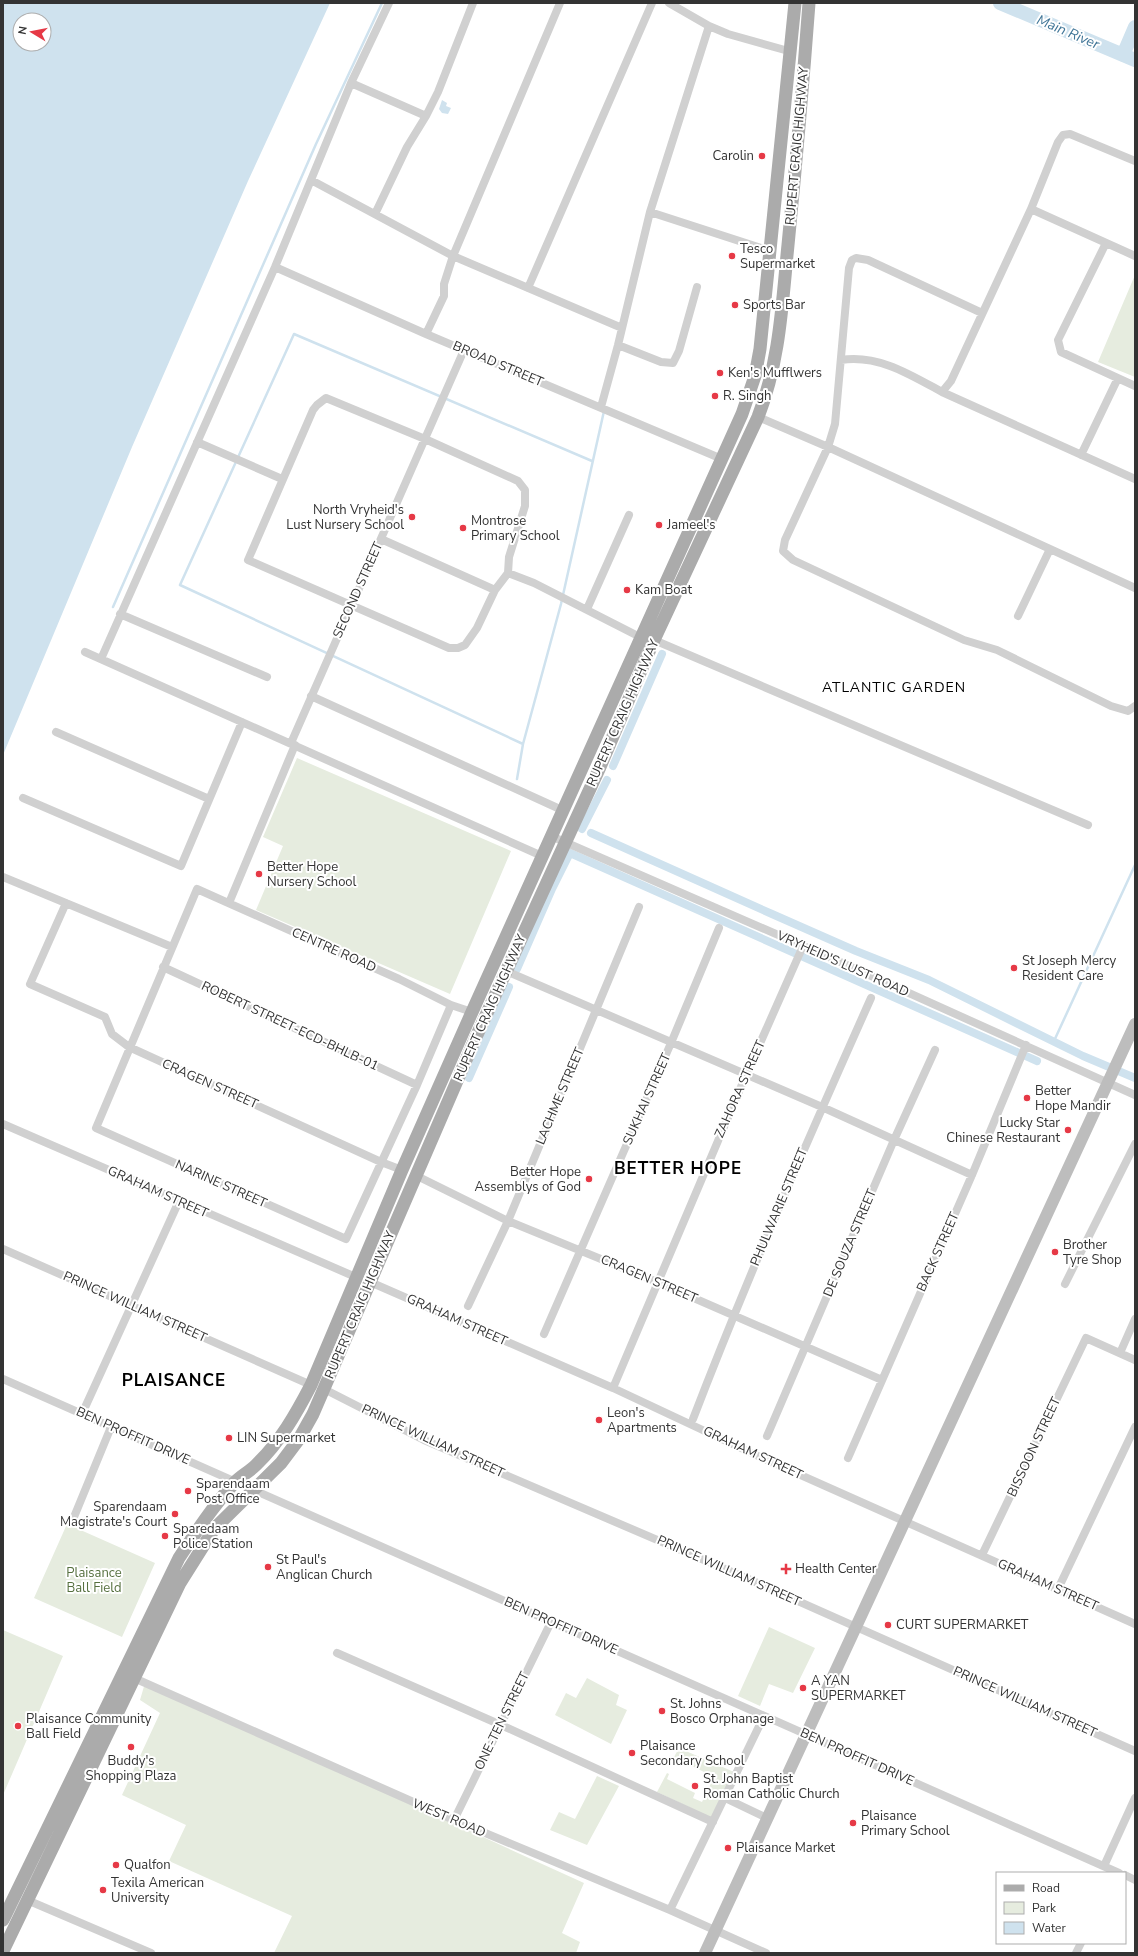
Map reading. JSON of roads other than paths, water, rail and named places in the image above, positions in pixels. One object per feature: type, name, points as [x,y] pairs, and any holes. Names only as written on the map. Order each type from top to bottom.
[{"type":"main road","name":"RUPERT CRAIG HIGHWAY","points":[[3,1951],[180,1582],[214,1529],[281,1463],[299,1439],[324,1389],[402,1170],[550,836],[742,414],[755,376],[760,349],[792,52],[795,3]]},
{"type":"main road","name":"RUPERT CRAIG HIGHWAY","points":[[3,1920],[179,1558],[200,1526],[236,1481],[256,1465],[282,1435],[294,1418],[417,1176],[506,971],[566,842],[654,640],[758,417],[766,396],[778,349],[801,110],[808,3]]},
{"type":"main road","points":[[705,1953],[805,1734],[1135,1024]]},
{"type":"street","points":[[101,659],[275,267],[351,83],[389,3]]},
{"type":"street","points":[[374,214],[407,147],[426,116],[438,92],[473,3]]},
{"type":"street","points":[[426,334],[444,296],[444,284],[453,256],[560,3]]},
{"type":"street","points":[[528,288],[652,3]]},
{"type":"street","points":[[669,3],[709,26],[728,34],[792,52]]},
{"type":"street","points":[[601,407],[618,345],[650,212],[709,26]]},
{"type":"street","points":[[351,83],[426,116]]},
{"type":"street","points":[[942,392],[951,381],[1031,208],[1058,142],[1063,135],[1070,134],[1135,161]]},
{"type":"street","points":[[311,180],[453,256],[622,328]]},
{"type":"street","points":[[1031,208],[1135,256]]},
{"type":"street","points":[[650,212],[770,251]]},
{"type":"street","points":[[1106,243],[1058,340],[1060,352],[1135,386]]},
{"type":"street","points":[[982,312],[868,260],[856,258],[852,260],[849,268],[835,424],[828,447],[785,540],[782,551],[793,560],[964,640],[997,650],[1111,706],[1128,711],[1135,706]]},
{"type":"street","name":"BROAD STREET","points":[[275,267],[426,334],[601,407],[722,460]]},
{"type":"street","points":[[618,345],[661,362],[673,363],[679,351],[697,287]]},
{"type":"street","name":"SECOND STREET","points":[[229,903],[311,696],[464,350]]},
{"type":"street","points":[[841,360],[865,359],[913,375],[942,392],[1135,479]]},
{"type":"street","points":[[1081,455],[1118,378]]},
{"type":"street","points":[[326,398],[425,439],[522,484],[525,490],[525,506],[509,557],[508,573],[495,590],[477,628],[465,645],[458,648],[449,648],[248,560],[282,479],[317,404],[326,398]]},
{"type":"street","points":[[758,417],[828,447],[1135,588]]},
{"type":"street","points":[[197,442],[282,479]]},
{"type":"street","points":[[587,609],[629,515]]},
{"type":"street","points":[[381,539],[495,590]]},
{"type":"street","points":[[1018,616],[1050,549]]},
{"type":"street","points":[[508,573],[553,592],[640,637]]},
{"type":"street","points":[[120,614],[267,677]]},
{"type":"street","points":[[654,640],[1088,825]]},
{"type":"street","points":[[85,652],[542,856]]},
{"type":"street","points":[[311,696],[562,810]]},
{"type":"street","points":[[23,798],[181,866],[242,722]]},
{"type":"street","points":[[56,732],[209,799]]},
{"type":"street","name":"VRYHEID'S LUST ROAD","points":[[550,836],[1025,1047],[1112,1074],[1135,1095]]},
{"type":"street","points":[[3,877],[172,948],[129,1047]]},
{"type":"street","name":"CENTRE ROAD","points":[[172,948],[197,889],[451,1005],[472,1012]]},
{"type":"street","name":"CRAGEN STREET","points":[[66,903],[30,984],[105,1017],[112,1034],[129,1047],[381,1162],[402,1170]]},
{"type":"street","name":"LACHME STREET","points":[[468,1306],[508,1221],[639,907]]},
{"type":"street","name":"SUKHAI STREET","points":[[544,1334],[671,1044],[719,928]]},
{"type":"street","name":"ZAHORA STREET","points":[[613,1388],[746,1075],[803,948]]},
{"type":"street","name":"ROBERT STREET-ECD-BHLB-01","points":[[163,967],[417,1085]]},
{"type":"street","points":[[506,971],[671,1044],[822,1107],[972,1175]]},
{"type":"street","name":"PHULWARIE STREET","points":[[693,1419],[732,1316],[822,1107],[872,998]]},
{"type":"street","points":[[381,1162],[417,1085],[451,1005]]},
{"type":"street","name":"NARINE STREET","points":[[129,1047],[96,1128],[346,1239],[381,1162]]},
{"type":"street","name":"BACK STREET","points":[[848,1458],[972,1175],[1025,1047]]},
{"type":"street","name":"DE SOUZA STREET","points":[[768,1436],[894,1140],[935,1050]]},
{"type":"street","name":"GRAHAM STREET","points":[[3,1124],[613,1388],[758,1456],[1135,1624]]},
{"type":"street","points":[[1065,1284],[1135,1144]]},
{"type":"street","name":"CRAGEN STREET","points":[[417,1176],[508,1221],[658,1282],[805,1348],[882,1380]]},
{"type":"street","points":[[82,1414],[179,1201]]},
{"type":"street","name":"PRINCE WILLIAM STREET","points":[[3,1249],[311,1386]]},
{"type":"street","points":[[1135,1319],[1120,1353],[1135,1360]]},
{"type":"street","name":"BISSOON STREET","points":[[982,1555],[1086,1338],[1120,1353]]},
{"type":"street","name":"BEN PROFFIT DRIVE","points":[[3,1379],[1117,1872]]},
{"type":"street","name":"PRINCE WILLIAM STREET","points":[[324,1389],[424,1440],[856,1627],[1135,1751]]},
{"type":"street","points":[[74,1517],[111,1427]]},
{"type":"street","points":[[1058,1589],[1135,1427]]},
{"type":"street","name":"ONE-TEN STREET","points":[[454,1820],[551,1622]]},
{"type":"street","points":[[338,1653],[501,1724],[712,1822]]},
{"type":"street","name":"WEST ROAD","points":[[134,1678],[454,1820],[670,1910],[766,1953]]},
{"type":"street","points":[[670,1910],[764,1716]]},
{"type":"street","points":[[724,1798],[767,1818]]},
{"type":"street","points":[[1104,1866],[1135,1798]]},
{"type":"street","points":[[27,1900],[151,1953]]},
{"type":"street","points":[[1076,1953],[1080,1944]]},
{"type":"water","points":[[3,3],[330,3],[248,181],[132,447],[3,755]]},
{"type":"water","points":[[442,100],[447,103],[446,106],[451,108],[448,114],[442,113],[439,109]]},
{"type":"waterway","points":[[113,607],[316,144],[382,3]]},
{"type":"waterway","name":"Main River","points":[[1000,3],[1135,60]]},
{"type":"waterway","points":[[1123,55],[1135,27]]},
{"type":"waterway","points":[[592,461],[294,334],[180,585],[523,744],[561,604],[604,411]]},
{"type":"waterway","points":[[613,766],[662,654]]},
{"type":"waterway","points":[[517,779],[523,744]]},
{"type":"waterway","points":[[582,829],[607,780]]},
{"type":"waterway","points":[[591,833],[856,951],[929,980],[1083,1056],[1135,1078]]},
{"type":"waterway","points":[[517,969],[552,889],[570,853],[1037,1061]]},
{"type":"waterway","points":[[1054,1041],[1135,865]]},
{"type":"waterway","points":[[469,1078],[509,987]]},
{"type":"place","name":"Carolin","points":[[762,156]]},
{"type":"place","name":"Tesco Supermarket","points":[[732,256]]},
{"type":"place","name":"Sports Bar","points":[[735,305]]},
{"type":"place","name":"Ken's Mufflwers","points":[[720,373]]},
{"type":"place","name":"R. Singh","points":[[715,396]]},
{"type":"place","name":"North Vryheid's Lust Nursery School","points":[[412,517]]},
{"type":"place","name":"Jameel's","points":[[659,525]]},
{"type":"place","name":"Montrose Primary School","points":[[463,528]]},
{"type":"place","name":"Kam Boat","points":[[627,590]]},
{"type":"place","name":"Better Hope Nursery School","points":[[259,874]]},
{"type":"place","name":"St Joseph Mercy Resident Care","points":[[1014,968]]},
{"type":"place","name":"Better Hope Mandir","points":[[1027,1098]]},
{"type":"place","name":"Lucky Star Chinese Restaurant","points":[[1068,1130]]},
{"type":"place","name":"Better Hope Assemblys of God","points":[[589,1179]]},
{"type":"place","name":"Brother Tyre Shop","points":[[1055,1252]]},
{"type":"place","name":"Leon's Apartments","points":[[599,1420]]},
{"type":"place","name":"LIN Supermarket","points":[[229,1438]]},
{"type":"place","name":"Sparendaam Post Office","points":[[188,1491]]},
{"type":"place","name":"Sparendaam Magistrate's Court","points":[[175,1514]]},
{"type":"place","name":"Sparedaam Police Station","points":[[165,1536]]},
{"type":"place","name":"St Paul's Anglican Church","points":[[268,1567]]},
{"type":"place","name":"Health Center","points":[[786,1569]]},
{"type":"place","name":"CURT SUPERMARKET","points":[[888,1625]]},
{"type":"place","name":"A YAN SUPERMARKET","points":[[803,1688]]},
{"type":"place","name":"St. Johns Bosco Orphanage","points":[[662,1711]]},
{"type":"place","name":"Plaisance Community Ball Field","points":[[18,1726]]},
{"type":"place","name":"Buddy's Shopping Plaza","points":[[131,1747]]},
{"type":"place","name":"Plaisance Secondary School","points":[[632,1753]]},
{"type":"place","name":"St. John Baptist Roman Catholic Church","points":[[695,1786]]},
{"type":"place","name":"Plaisance Primary School","points":[[853,1823]]},
{"type":"place","name":"Plaisance Market","points":[[728,1848]]},
{"type":"place","name":"Qualfon","points":[[116,1865]]},
{"type":"place","name":"Texila American University","points":[[103,1890]]},
{"type":"district","name":"ATLANTIC GARDEN","points":[[894,687]]},
{"type":"district","name":"BETTER HOPE","points":[[678,1168]]},
{"type":"district","name":"PLAISANCE","points":[[174,1380]]},
{"type":"park label","name":"Plaisance Ball Field","points":[[94,1580]]}]
